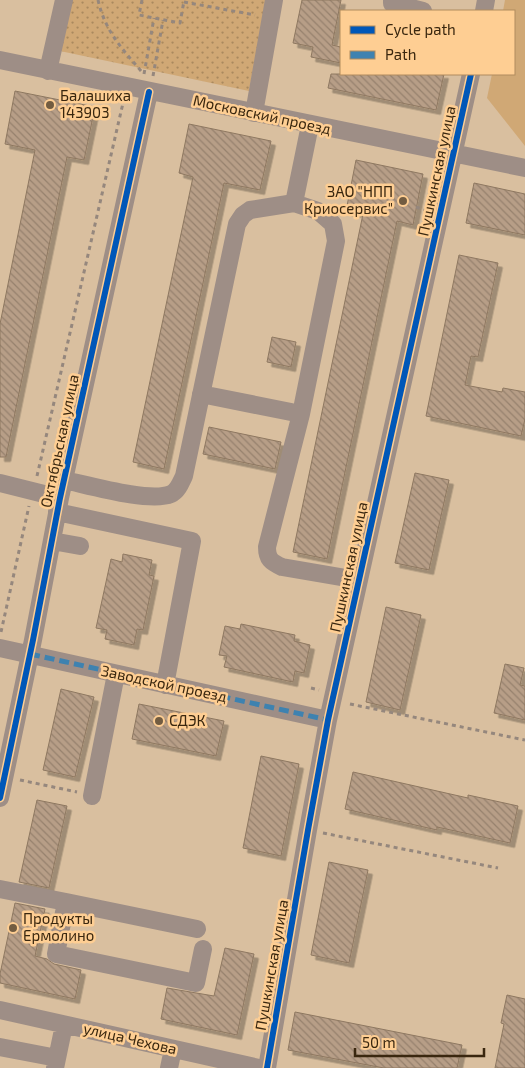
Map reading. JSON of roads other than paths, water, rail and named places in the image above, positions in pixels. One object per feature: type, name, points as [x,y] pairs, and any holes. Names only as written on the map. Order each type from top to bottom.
[{"type":"street","points":[[48,71],[64,0]]},
{"type":"street","points":[[254,113],[274,0]]},
{"type":"street","points":[[392,0],[392,3],[418,10]]},
{"type":"street","name":"Московский проезд","points":[[0,60],[48,71],[151,84],[254,113],[525,168]]},
{"type":"street","name":"Пушкинская улица","points":[[267,1068],[328,720],[470,75]]},
{"type":"street","name":"Октябрьская улица","points":[[0,798],[64,480],[151,84]]},
{"type":"street","points":[[294,202],[310,125]]},
{"type":"street","points":[[64,480],[143,496],[159,497],[172,494],[179,486],[184,476],[237,224],[243,215],[250,210],[294,202],[318,211],[333,224],[336,241],[301,414],[266,547],[267,556],[271,563],[282,566],[358,580]]},
{"type":"street","points":[[201,394],[301,414]]},
{"type":"street","points":[[0,483],[33,491],[59,505],[192,541],[165,685]]},
{"type":"street","points":[[52,541],[80,546]]},
{"type":"street","name":"Заводской проезд","points":[[0,648],[328,720]]},
{"type":"street","points":[[92,796],[116,674]]},
{"type":"street","points":[[0,889],[197,929]]},
{"type":"street","points":[[66,902],[56,954],[196,983],[203,949]]},
{"type":"street","name":"улица Чехова","points":[[0,1010],[259,1068]]},
{"type":"street","points":[[0,1047],[56,1063],[64,1024]]},
{"type":"street","points":[[169,1068],[173,1049]]},
{"type":"place","name":"Балашиха 143903","points":[[50,105]]},
{"type":"place","name":"ЗАО \"НПП Криосервис\"","points":[[403,201]]},
{"type":"place","name":"СДЭК","points":[[159,721]]},
{"type":"place","name":"Продукты Ермолино","points":[[13,928]]}]
